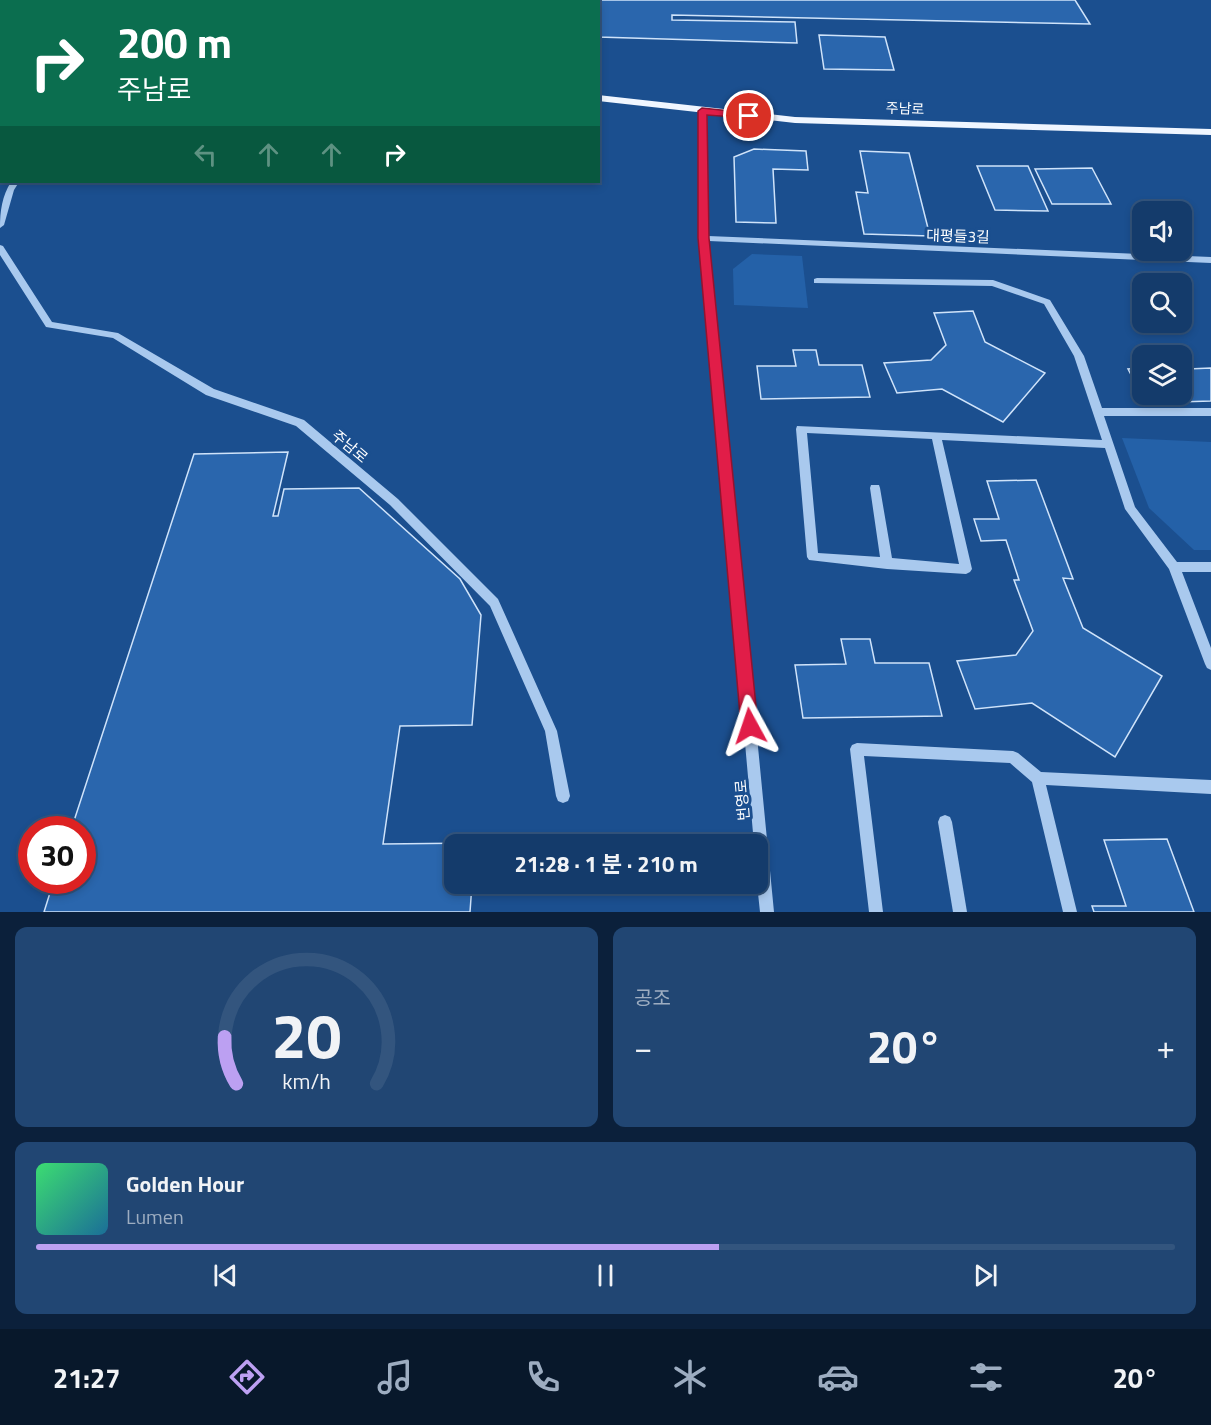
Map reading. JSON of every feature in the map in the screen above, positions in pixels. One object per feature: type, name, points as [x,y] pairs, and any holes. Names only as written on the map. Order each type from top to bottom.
[{"type":"main road","name":"주남로","points":[[600,98],[795,120],[1211,132]]},
{"type":"street","name":"번영로","points":[[702,111],[704,238],[767,912]]},
{"type":"street","points":[[0,225],[10,190],[14,183]]},
{"type":"street","name":"대평들3길","points":[[704,238],[1211,260]]},
{"type":"street","name":"주남로","points":[[0,248],[49,325],[115,335],[210,392],[300,423],[394,502],[494,603],[550,731],[563,796]]},
{"type":"street","points":[[817,281],[993,283],[1047,302],[1079,356],[1130,509],[1174,567],[1211,664]]},
{"type":"street","points":[[1098,412],[1211,412]]},
{"type":"street","points":[[936,436],[966,569],[813,557],[801,429],[1108,444]]},
{"type":"street","points":[[875,488],[887,564]]},
{"type":"street","points":[[1174,567],[1211,567]]},
{"type":"street","points":[[876,912],[857,749],[1013,757],[1038,778],[1070,912]]},
{"type":"street","points":[[1038,778],[1211,786]]},
{"type":"street","points":[[945,822],[960,912]]},
{"type":"shaded area","points":[[752,254],[802,256],[808,308],[734,305],[733,269]]},
{"type":"shaded area","points":[[1122,438],[1211,442],[1211,550],[1194,550],[1149,508]]},
{"type":"building","points":[[600,0],[1075,0],[1090,24],[672,15],[672,20],[795,22],[797,43],[600,37]]},
{"type":"building","points":[[819,35],[885,37],[894,70],[824,69]]},
{"type":"building","points":[[754,149],[806,151],[808,170],[773,169],[776,223],[736,222],[734,157]]},
{"type":"building","points":[[860,151],[909,153],[930,236],[864,234],[856,192],[868,193]]},
{"type":"building","points":[[977,166],[1028,166],[1048,211],[995,210]]},
{"type":"building","points":[[1092,168],[1111,204],[1052,204],[1035,169]]},
{"type":"building","points":[[973,311],[985,342],[1045,373],[1003,422],[942,389],[897,393],[884,363],[931,360],[946,345],[934,313]]},
{"type":"building","points":[[793,350],[816,350],[819,365],[862,365],[870,397],[761,399],[757,366],[796,366]]},
{"type":"building","points":[[1211,368],[1211,401],[1192,402],[1192,369]]},
{"type":"building","points":[[288,452],[273,516],[278,516],[284,489],[359,488],[460,579],[481,615],[472,725],[400,726],[383,844],[444,843],[444,894],[471,894],[470,912],[44,912],[50,894],[96,894],[96,816],[76,816],[194,454]]},
{"type":"building","points":[[1036,480],[1073,579],[1063,578],[1083,628],[1162,676],[1115,757],[1032,703],[975,709],[957,661],[1016,655],[1033,631],[1014,580],[1019,580],[1006,540],[981,541],[974,519],[999,519],[987,481]]},
{"type":"building","points":[[841,639],[870,639],[875,663],[929,663],[942,716],[803,718],[795,665],[846,664]]},
{"type":"building","points":[[1167,839],[1194,912],[1094,912],[1092,906],[1126,906],[1104,840]]},
{"type":"route","points":[[749,116],[702,111],[704,238],[750,726]]}]
